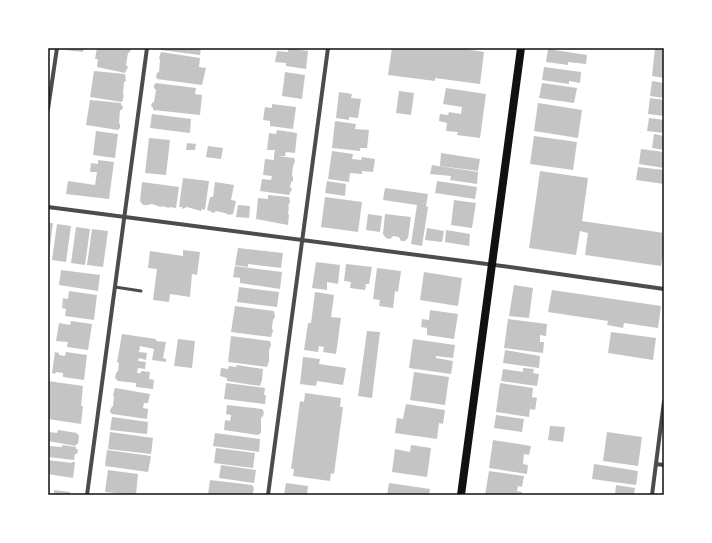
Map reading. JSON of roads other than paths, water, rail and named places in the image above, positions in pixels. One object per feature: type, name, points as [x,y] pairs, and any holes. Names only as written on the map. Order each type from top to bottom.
[{"type":"main road","points":[[461,495],[522,48]]},
{"type":"street","points":[[48,109],[57,48]]},
{"type":"street","points":[[87,495],[147,48]]},
{"type":"street","points":[[268,495],[328,48]]},
{"type":"street","points":[[48,207],[664,289]]},
{"type":"street","points":[[652,495],[664,401]]},
{"type":"street","points":[[656,464],[664,465]]},
{"type":"lane","points":[[115,287],[141,291]]}]
